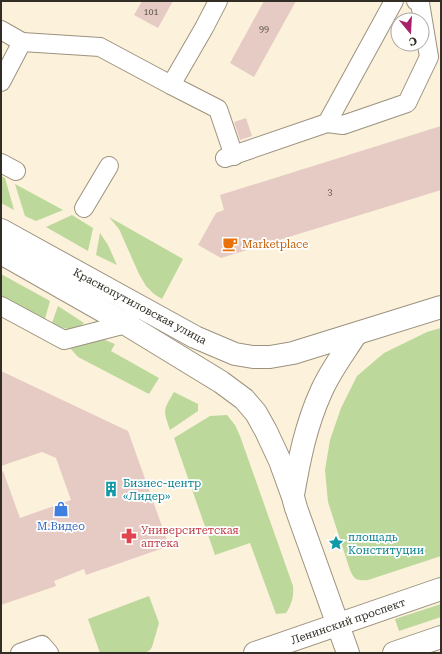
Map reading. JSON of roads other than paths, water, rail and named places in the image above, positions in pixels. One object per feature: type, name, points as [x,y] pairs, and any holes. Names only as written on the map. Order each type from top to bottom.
[{"type":"main road","name":"Краснопутиловская улица","points":[[1,230],[195,337],[235,354],[253,357],[270,357],[293,353],[356,334]]},
{"type":"main road","name":"Краснопутиловская улица","points":[[1,253],[126,324],[221,382],[244,399],[256,413],[266,431],[280,461],[293,496]]},
{"type":"main road","points":[[348,653],[296,508],[293,496],[299,460],[309,424],[321,392],[332,371],[356,334],[441,307]]},
{"type":"main road","name":"Ленинский проспект","points":[[255,653],[441,589]]},
{"type":"main road","points":[[394,653],[441,637]]},
{"type":"street","points":[[171,85],[218,1]]},
{"type":"street","points":[[328,123],[394,1]]},
{"type":"street","points":[[1,30],[22,42],[100,47],[218,109],[229,157],[328,123],[343,125],[407,104],[429,57],[420,3],[416,1]]},
{"type":"street","points":[[1,82],[22,42]]},
{"type":"street","points":[[84,208],[109,166]]},
{"type":"street","points":[[126,324],[138,305]]},
{"type":"street","name":"Краснопутиловская улица","points":[[1,306],[64,340],[126,324]]},
{"type":"street","points":[[20,653],[42,645],[49,653]]},
{"type":"place","name":"Marketplace","points":[[230,244]]},
{"type":"place","name":"Бизнес-центр «Лидер»","points":[[111,489]]},
{"type":"place","name":"М.Видео","points":[[61,509]]},
{"type":"place","name":"Университетская аптека","points":[[129,536]]},
{"type":"place","name":"площадь Конституции","points":[[336,543]]}]
